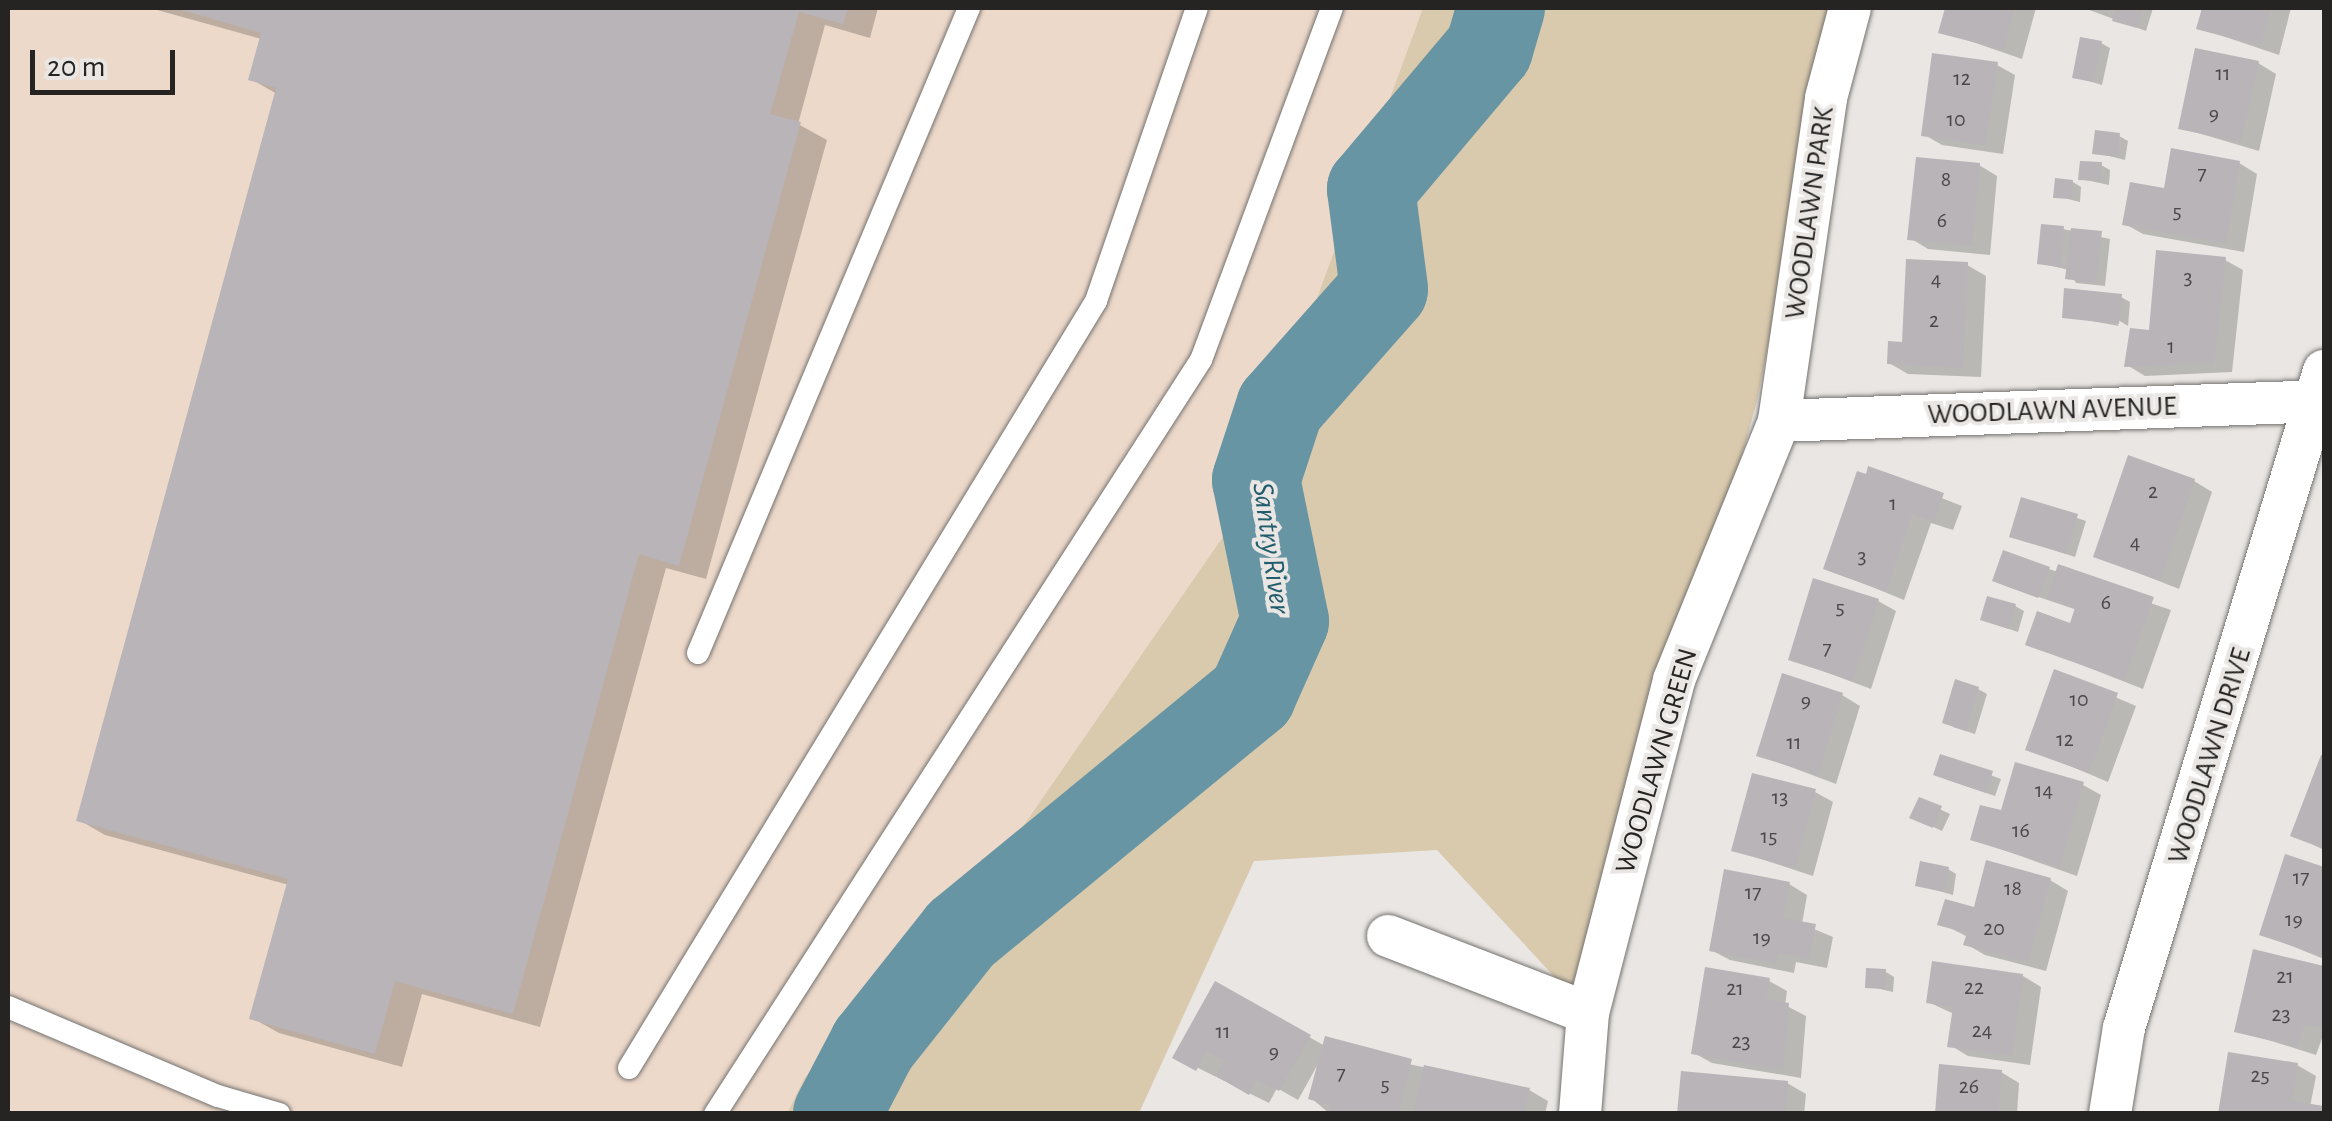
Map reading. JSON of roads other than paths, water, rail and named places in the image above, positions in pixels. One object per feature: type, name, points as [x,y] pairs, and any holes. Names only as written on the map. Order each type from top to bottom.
[{"type":"street","name":"WOODLAWN PARK","points":[[1779,421],[1826,98],[1850,8]]},
{"type":"street","name":"WOODLAWN AVENUE","points":[[1779,421],[2323,391]]},
{"type":"street","name":"WOODLAWN DRIVE","points":[[2110,1114],[2124,1028],[2323,391]]},
{"type":"street","name":"WOODLAWN GREEN","points":[[1580,1114],[1588,1013],[1674,680],[1779,421]]},
{"type":"street","points":[[1388,936],[1588,1013]]},
{"type":"lane","points":[[698,653],[969,8]]},
{"type":"lane","points":[[629,1068],[1096,301],[1197,8]]},
{"type":"lane","points":[[716,1114],[1201,360],[1332,8]]},
{"type":"lane","points":[[8,1007],[218,1096],[280,1114]]},
{"type":"waterway","name":"Santry River","points":[[837,1114],[873,1045],[961,934],[1252,695],[1285,621],[1256,480],[1280,407],[1384,289],[1371,189],[1489,49],[1501,8]]}]
